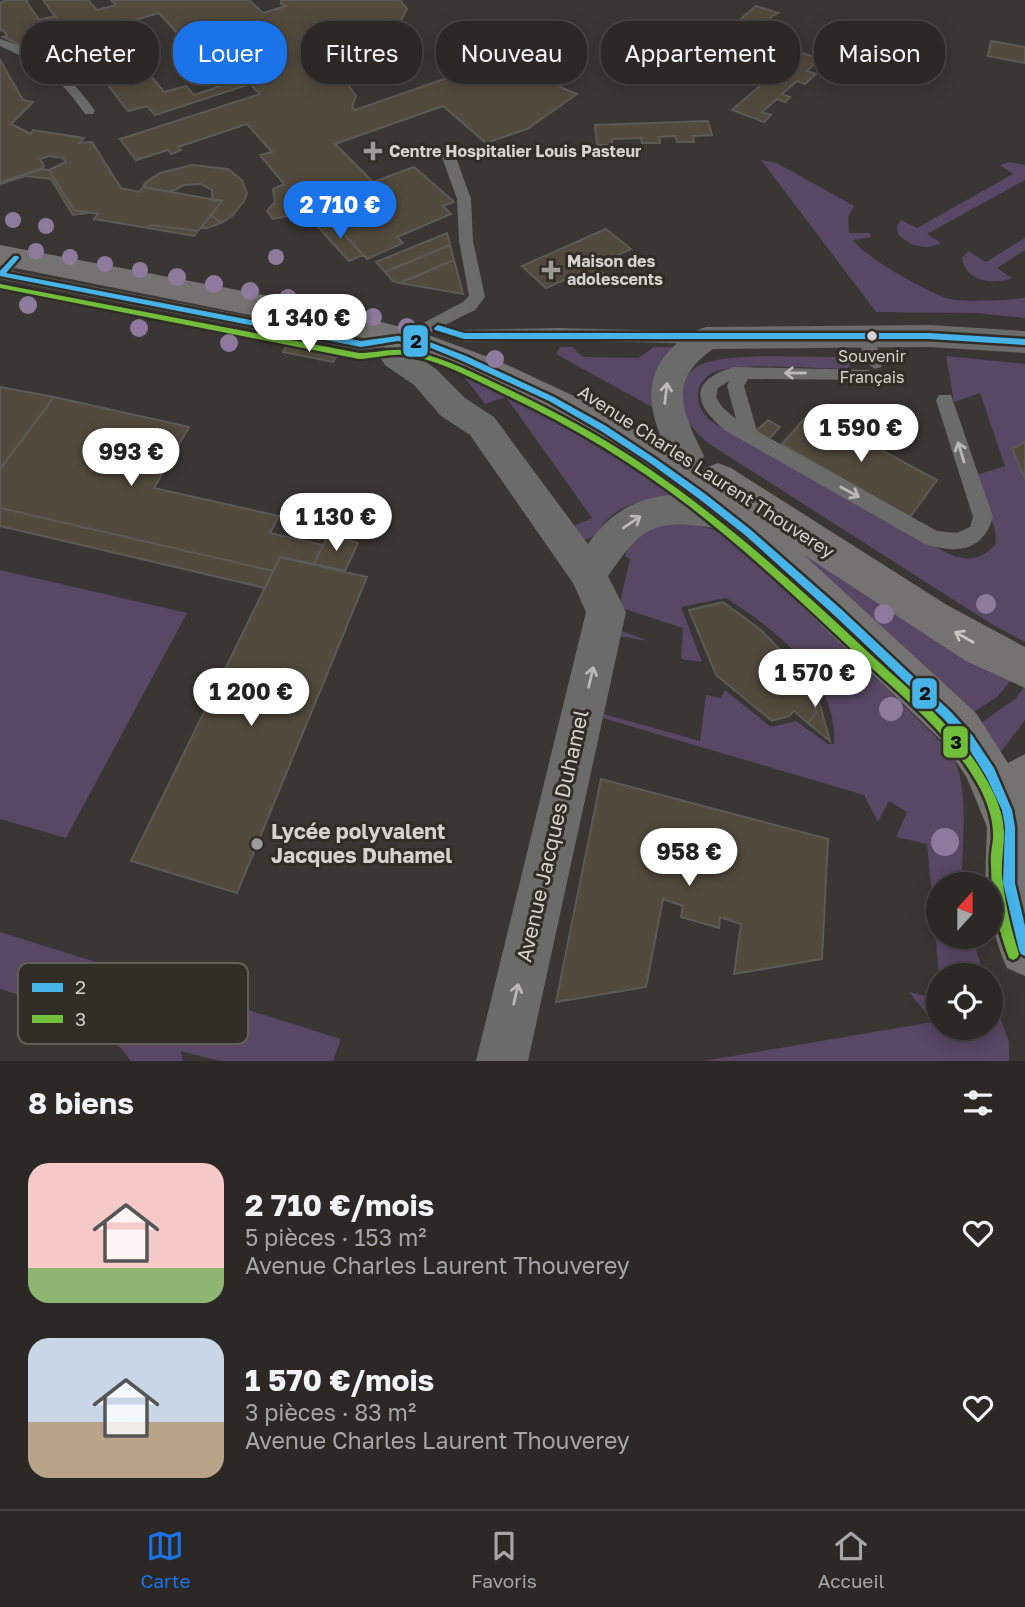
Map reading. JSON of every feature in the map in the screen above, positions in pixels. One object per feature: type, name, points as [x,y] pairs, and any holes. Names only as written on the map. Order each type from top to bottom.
[{"type":"main road","name":"Avenue Charles Laurent Thouverey","points":[[4,260],[327,318],[464,336],[577,388],[687,456],[932,618],[981,647],[1025,668]]},
{"type":"main road","name":"Avenue Charles Laurent Thouverey","points":[[418,332],[606,429],[671,471],[731,517],[847,620],[960,728],[974,745],[993,779],[1010,824]]},
{"type":"main road","points":[[1025,777],[1010,824],[1009,880],[1016,922],[1025,950]]},
{"type":"street","points":[[418,332],[396,357],[425,377],[453,407],[482,426],[597,592]]},
{"type":"street","points":[[687,456],[669,420],[664,402],[667,383],[676,365],[692,346],[706,338],[868,358],[929,336],[1025,342]]},
{"type":"street","points":[[597,592],[601,559],[616,535],[641,515],[663,510],[689,509],[731,517]]},
{"type":"street","name":"Avenue Jacques Duhamel","points":[[502,1061],[597,592]]},
{"type":"lane","points":[[0,42],[57,70],[72,84],[89,111]]},
{"type":"lane","points":[[418,332],[469,306],[477,297],[466,241],[464,199],[446,149]]},
{"type":"lane","points":[[464,336],[559,334],[706,338]]},
{"type":"lane","points":[[868,358],[734,373],[715,379],[708,390],[707,401],[712,412],[749,436],[932,538],[965,541],[978,532],[983,517],[945,400]]},
{"type":"lane","points":[[743,373],[735,386],[749,436]]},
{"type":"shaded area","points":[[761,160],[777,163],[854,206],[848,218],[849,233],[869,233],[871,237],[853,240],[898,274],[950,299],[988,301],[1025,297],[1025,318],[975,313],[876,312]]},
{"type":"shaded area","points":[[1010,162],[1025,165],[1025,180],[927,234],[941,243],[930,247],[918,246],[907,242],[898,234],[897,226],[901,220],[917,228],[1013,174],[1000,165]]},
{"type":"shaded area","points":[[1025,238],[1025,250],[997,268],[1012,278],[981,280],[974,277],[964,266],[962,258],[968,251],[986,262]]},
{"type":"shaded area","points":[[560,347],[572,347],[583,357],[638,358],[654,347],[675,347],[654,382],[652,407],[556,354]]},
{"type":"shaded area","points":[[770,356],[847,357],[852,363],[847,369],[758,366],[724,369],[712,373],[700,385],[699,403],[712,422],[945,552],[959,557],[978,557],[996,544],[995,530],[977,475],[1005,466],[980,393],[954,402],[946,356],[1025,364],[1025,642],[993,625],[711,445],[691,425],[682,405],[683,388],[688,375],[698,366],[711,361]]},
{"type":"shaded area","points":[[462,374],[596,442],[672,491],[670,496],[629,505],[607,520],[594,536],[587,539],[579,537],[569,528],[592,518],[506,397],[485,404]]},
{"type":"shaded area","points":[[748,513],[1013,678],[997,697],[966,717]]},
{"type":"shaded area","points":[[664,522],[699,525],[721,532],[818,621],[952,753],[958,769],[963,801],[962,872],[930,872],[927,844],[896,837],[907,812],[889,801],[878,822],[864,795],[596,716],[617,629],[648,641],[618,636],[604,714],[700,741],[706,695],[721,698],[725,690],[771,727],[796,721],[828,744],[834,744],[833,720],[826,697],[815,677],[800,658],[765,625],[726,598],[681,607],[702,662],[681,659],[683,628],[619,607],[630,559],[625,556],[627,549],[635,538]]},
{"type":"shaded area","points":[[0,570],[187,613],[66,838],[0,819]]},
{"type":"shaded area","points":[[1025,686],[1025,720],[1000,753],[974,728],[1015,699]]},
{"type":"shaded area","points":[[0,932],[99,963],[18,963],[18,995],[0,989]]},
{"type":"shaded area","points":[[937,949],[976,949],[980,963],[938,963]]},
{"type":"shaded area","points":[[909,992],[926,996],[926,1013]]},
{"type":"shaded area","points":[[248,1010],[341,1039],[333,1061],[219,1061],[181,1051],[183,1061],[131,1061],[118,1045],[248,1044]]},
{"type":"shaded area","points":[[926,1023],[926,1040],[1003,1040],[1003,1025],[1009,1042],[1009,1061],[703,1061]]},
{"type":"building","points":[[6,0],[28,0],[26,1],[40,21],[21,21],[21,45],[3,37],[7,36],[3,30],[0,31],[0,3]]},
{"type":"building","points":[[43,0],[88,0],[97,10],[116,5],[111,0],[249,0],[263,13],[286,6],[281,4],[281,0],[400,0],[407,9],[402,21],[301,21],[301,84],[348,84],[356,96],[352,107],[355,110],[436,82],[436,84],[564,84],[560,87],[577,94],[527,129],[486,143],[443,106],[335,144],[373,182],[414,167],[454,202],[443,206],[451,214],[397,237],[403,243],[367,259],[332,221],[317,226],[293,215],[273,219],[267,211],[275,202],[273,189],[284,184],[260,155],[272,152],[247,124],[178,147],[181,150],[171,154],[168,150],[136,160],[120,139],[260,94],[250,84],[287,84],[287,21],[173,21],[173,29],[159,13],[131,21],[59,21]]},
{"type":"building","points":[[756,6],[778,13],[769,21],[738,21]]},
{"type":"building","points":[[55,16],[59,21],[40,21]]},
{"type":"building","points":[[991,41],[1025,47],[1025,63],[988,56]]},
{"type":"building","points":[[800,52],[814,57],[814,65],[807,71],[814,76],[805,84],[800,82]]},
{"type":"building","points":[[0,60],[23,100],[33,102],[11,124],[31,134],[33,130],[84,138],[79,143],[92,142],[121,188],[139,192],[143,187],[222,201],[198,231],[151,225],[148,228],[94,219],[98,214],[74,210],[49,170],[66,162],[63,158],[49,156],[40,159],[44,166],[41,169],[0,182]]},
{"type":"building","points":[[107,84],[157,84],[164,92],[186,86],[194,95],[224,85],[250,84],[155,115],[147,106],[128,111]]},
{"type":"building","points":[[762,84],[794,84],[782,94],[790,97],[785,102],[777,99],[762,112],[771,115],[764,122],[732,110]]},
{"type":"building","points":[[708,121],[712,135],[693,136],[694,142],[677,142],[675,136],[659,137],[660,143],[642,143],[641,138],[612,139],[612,145],[597,145],[595,125]]},
{"type":"building","points":[[192,165],[228,169],[242,180],[247,194],[244,201],[232,216],[221,223],[211,215],[222,201],[212,200],[212,190],[201,184],[184,185],[170,192],[143,187],[160,173]]},
{"type":"building","points":[[41,169],[49,170],[74,210],[88,213],[73,215],[51,179],[25,176],[0,184]]},
{"type":"building","points":[[211,215],[221,223],[201,228]]},
{"type":"building","points":[[332,221],[363,255],[349,261],[317,226]]},
{"type":"building","points":[[151,225],[198,231],[194,236],[148,228]]},
{"type":"building","points":[[606,229],[631,249],[602,263],[592,254],[585,257],[606,276],[580,273],[546,288],[522,266]]},
{"type":"building","points":[[447,233],[450,245],[385,272],[376,262]]},
{"type":"building","points":[[450,245],[454,260],[400,283],[393,281],[385,272]]},
{"type":"building","points":[[454,260],[463,294],[400,283]]},
{"type":"building","points":[[287,346],[336,357],[333,362],[283,352]]},
{"type":"building","points":[[0,387],[54,397],[0,469]]},
{"type":"building","points":[[54,397],[189,427],[154,488],[279,516],[270,533],[323,545],[314,564],[280,557],[273,571],[0,508],[0,469]]},
{"type":"building","points":[[811,411],[835,425],[833,427],[837,430],[839,427],[937,480],[910,517],[782,444]]},
{"type":"building","points":[[768,420],[780,427],[768,440],[755,432]]},
{"type":"building","points":[[1025,442],[1025,479],[1012,449]]},
{"type":"building","points":[[0,508],[273,571],[265,588],[0,526]]},
{"type":"building","points":[[328,535],[358,543],[345,571],[314,564]]},
{"type":"building","points":[[280,557],[367,577],[237,893],[131,861]]},
{"type":"building","points":[[723,602],[761,630],[799,670],[795,672],[817,712],[808,723],[794,711],[789,716],[772,721],[716,675],[689,610]]},
{"type":"building","points":[[799,670],[820,705],[830,741],[808,723],[817,712],[795,672]]},
{"type":"building","points":[[601,779],[828,839],[822,959],[734,974],[741,924],[720,917],[719,928],[681,917],[683,906],[663,899],[646,987],[556,1002]]},
{"type":"transit line","name":"2","points":[[16,258],[1,274],[361,344],[398,339],[427,344],[552,399],[653,461],[748,533],[793,572],[937,705],[968,738],[990,772],[1007,810],[1010,827],[1009,883],[1025,950]]},
{"type":"transit line","name":"3","points":[[0,286],[359,356],[411,353],[452,367],[544,410],[644,469],[691,503],[780,577],[926,710],[958,745],[983,784],[996,816],[998,887],[1013,954]]},
{"type":"transit line","name":"2","points":[[438,328],[464,336],[929,336],[1025,342]]},
{"type":"place","name":"Centre Hospitalier Louis Pasteur","points":[[373,151]]},
{"type":"place","name":"Maison des adolescents","points":[[551,270]]},
{"type":"place","name":"Souvenir Français","points":[[872,336]]},
{"type":"place","name":"Lycée polyvalent Jacques Duhamel","points":[[257,844]]}]
